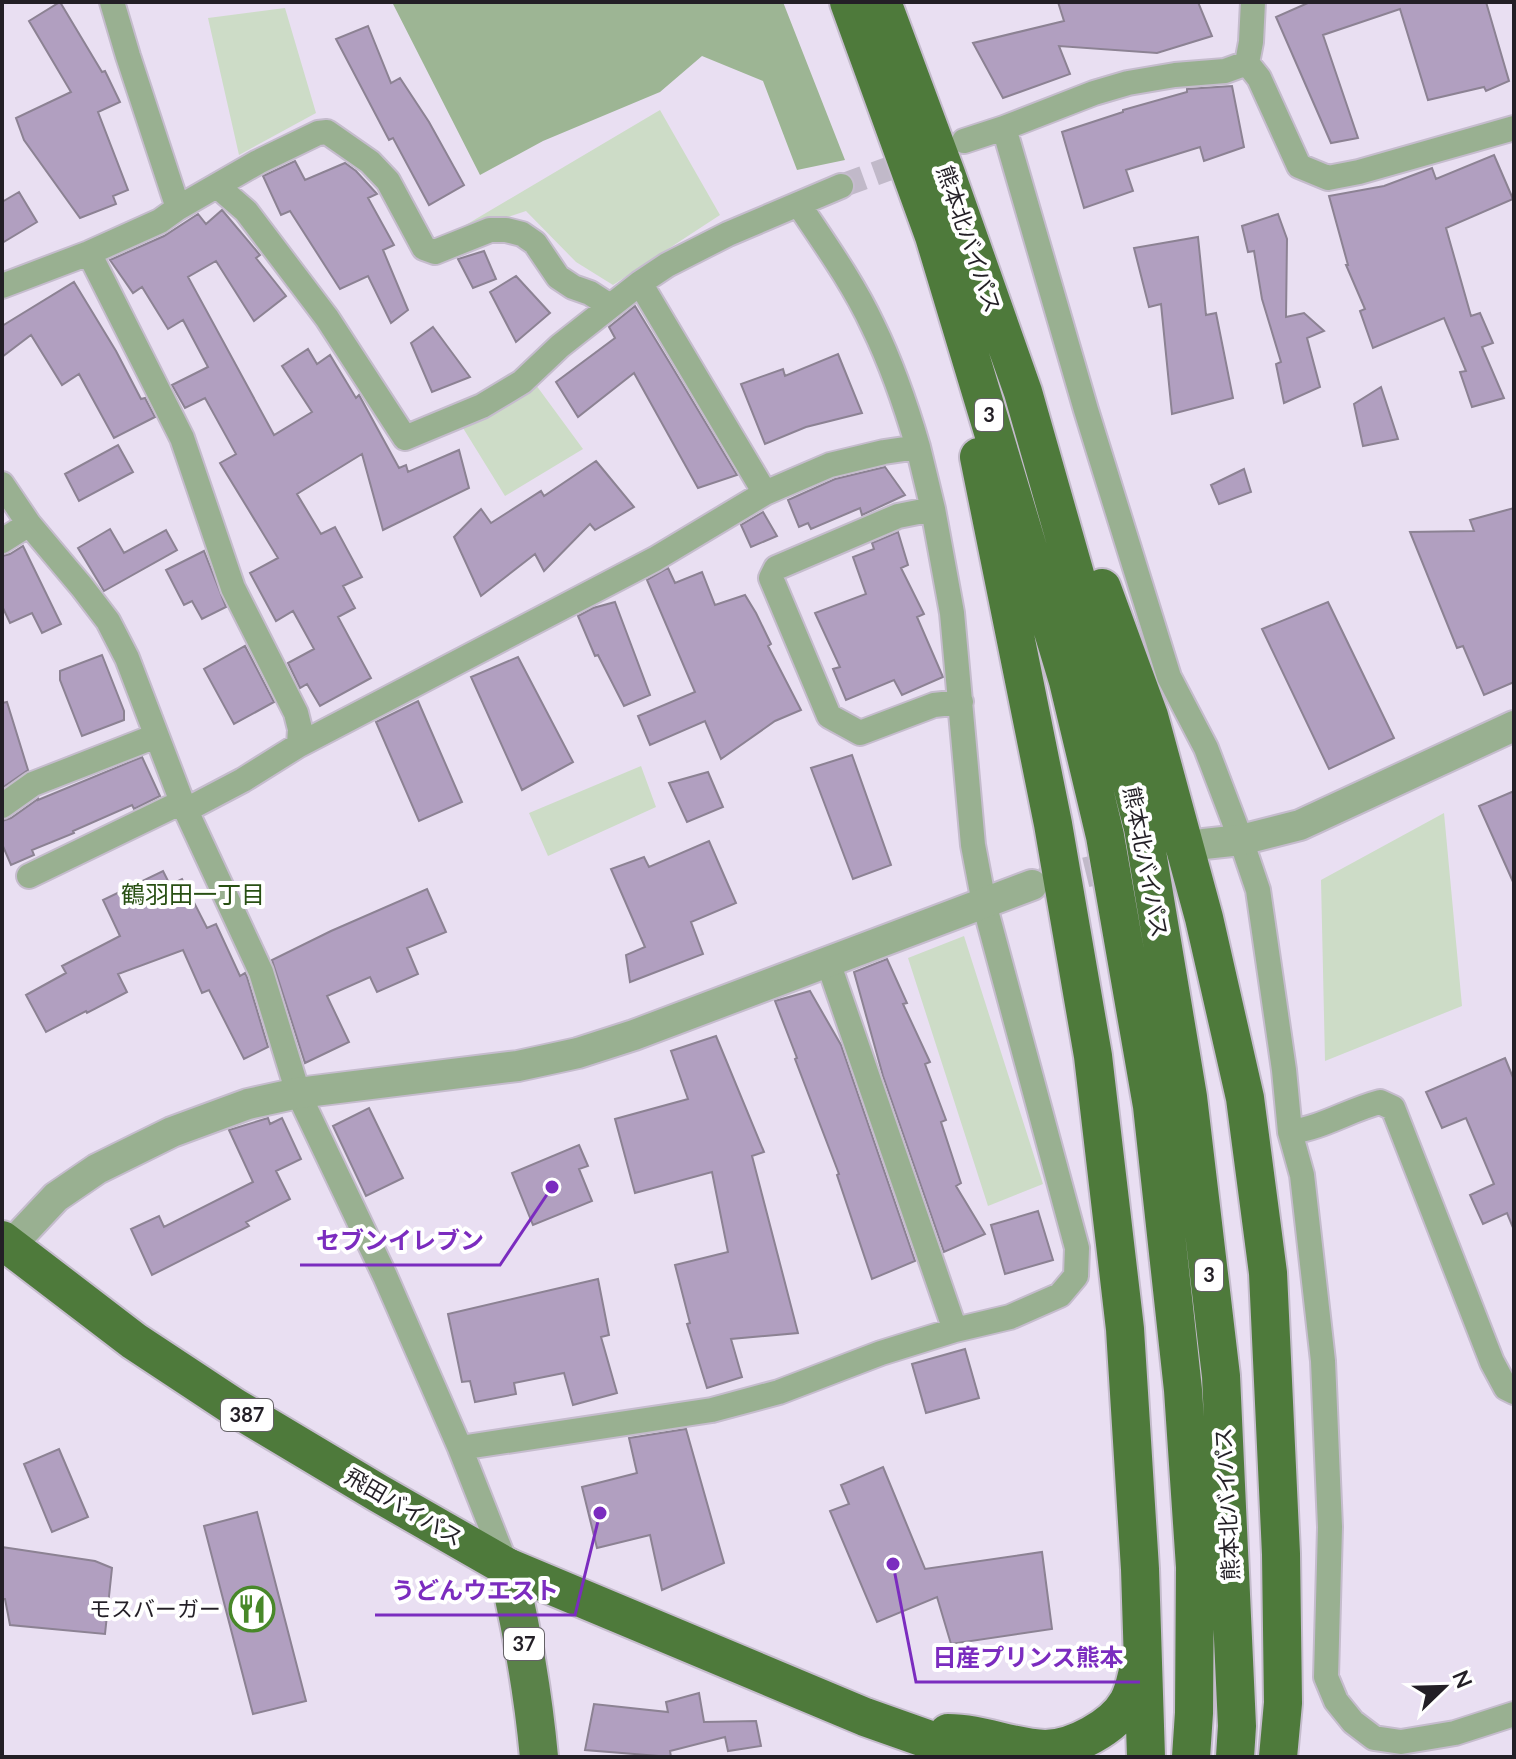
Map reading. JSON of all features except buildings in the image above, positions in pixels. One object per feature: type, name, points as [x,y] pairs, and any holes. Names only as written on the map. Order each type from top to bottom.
[{"type":"highway","name":"熊本北バイパス","points":[[849,2],[934,236],[1068,681],[1105,836],[1152,1106],[1183,1390],[1195,1567],[1191,1757]]},
{"type":"highway","name":"熊本北バイパス","points":[[882,2],[1023,392],[1102,669],[1143,828],[1188,1097],[1221,1376],[1236,1742]]},
{"type":"highway","points":[[934,236],[1053,824],[1093,1056],[1125,1329],[1140,1569],[1146,1757]]},
{"type":"highway","points":[[1023,392],[1088,552],[1149,716],[1204,918],[1245,1098],[1268,1273],[1281,1554],[1283,1703],[1278,1757]]},
{"type":"highway","name":"飛田バイパス","points":[[5,1245],[134,1341],[234,1407],[507,1567],[865,1717],[908,1745],[978,1757]]},
{"type":"highway","points":[[908,1745],[963,1733],[1045,1749],[1090,1737],[1128,1703],[1143,1651]]},
{"type":"main road","name":"37","points":[[507,1567],[521,1624],[534,1745]]},
{"type":"street","points":[[112,2],[178,208]]},
{"type":"street","points":[[1253,2],[1247,63],[1259,78],[1299,166],[1328,178],[1514,128]]},
{"type":"street","points":[[964,141],[1128,83],[1225,71],[1247,63]]},
{"type":"street","points":[[1004,128],[1086,410],[1169,677],[1206,748],[1258,890],[1290,1132],[1302,1175],[1323,1361],[1330,1527],[1326,1677],[1336,1701],[1353,1722],[1374,1738],[1401,1742],[1455,1733],[1514,1714]]},
{"type":"street","points":[[2,286],[89,253],[160,221],[258,162],[318,133],[327,132],[370,162],[388,181],[424,248],[435,252],[490,230],[522,234],[535,243],[558,277],[610,306]]},
{"type":"street","points":[[217,186],[246,211],[327,318],[405,438],[482,406],[522,382],[560,346],[667,265],[728,234],[841,186]]},
{"type":"street","points":[[460,1448],[712,1410],[779,1392],[881,1353],[1010,1317],[1060,1295],[1076,1276],[1077,1248],[984,903],[973,845],[952,613],[918,447],[900,389],[873,325],[799,205]]},
{"type":"street","points":[[89,253],[182,438],[233,588],[296,713],[300,729],[299,745]]},
{"type":"street","points":[[640,283],[765,493]]},
{"type":"street","points":[[29,876],[243,780],[299,745],[655,559],[765,493],[830,465],[918,447]]},
{"type":"street","points":[[2,484],[29,524],[108,621],[127,658],[184,806],[261,972],[298,1093],[385,1276],[460,1448],[507,1567]]},
{"type":"street","points":[[933,509],[898,516],[776,568],[771,578],[829,716],[860,733],[934,705],[961,702]]},
{"type":"street","points":[[2,541],[29,524]]},
{"type":"street","points":[[1204,844],[1241,840],[1300,825],[1514,726]]},
{"type":"street","points":[[2,806],[33,784],[156,736]]},
{"type":"street","points":[[5,1245],[56,1197],[97,1169],[172,1132],[248,1104],[298,1093],[518,1066],[578,1053],[634,1035],[1032,885]]},
{"type":"street","points":[[828,962],[955,1330]]},
{"type":"street","points":[[1290,1132],[1306,1130],[1366,1105],[1380,1102],[1393,1108],[1492,1362],[1506,1388],[1514,1392]]},
{"type":"green space","points":[[392,2],[783,2],[845,160],[797,170],[763,81],[702,56],[660,92],[543,141],[480,175]]},
{"type":"green space","points":[[285,8],[316,113],[239,155],[208,18]]},
{"type":"green space","points":[[660,110],[720,215],[613,285],[576,262],[526,211],[442,239]]},
{"type":"green space","points":[[536,385],[583,449],[505,496],[463,428]]},
{"type":"green space","points":[[641,766],[656,807],[548,856],[529,813]]},
{"type":"green space","points":[[1444,813],[1462,1006],[1325,1061],[1321,880]]},
{"type":"green space","points":[[964,936],[1043,1184],[988,1206],[908,958]]},
{"type":"tunnel","points":[[841,186],[921,157]]},
{"type":"tunnel","points":[[1042,883],[1170,852]]},
{"type":"place","name":"セブンイレブン","points":[[552,1187]]},
{"type":"place","name":"うどんウエスト","points":[[600,1513]]},
{"type":"place","name":"日産プリンス熊本","points":[[893,1564]]},
{"type":"place","name":"モスバーガー","points":[[252,1609]]},
{"type":"district","name":"鶴羽田一丁目","points":[[193,895]]}]
